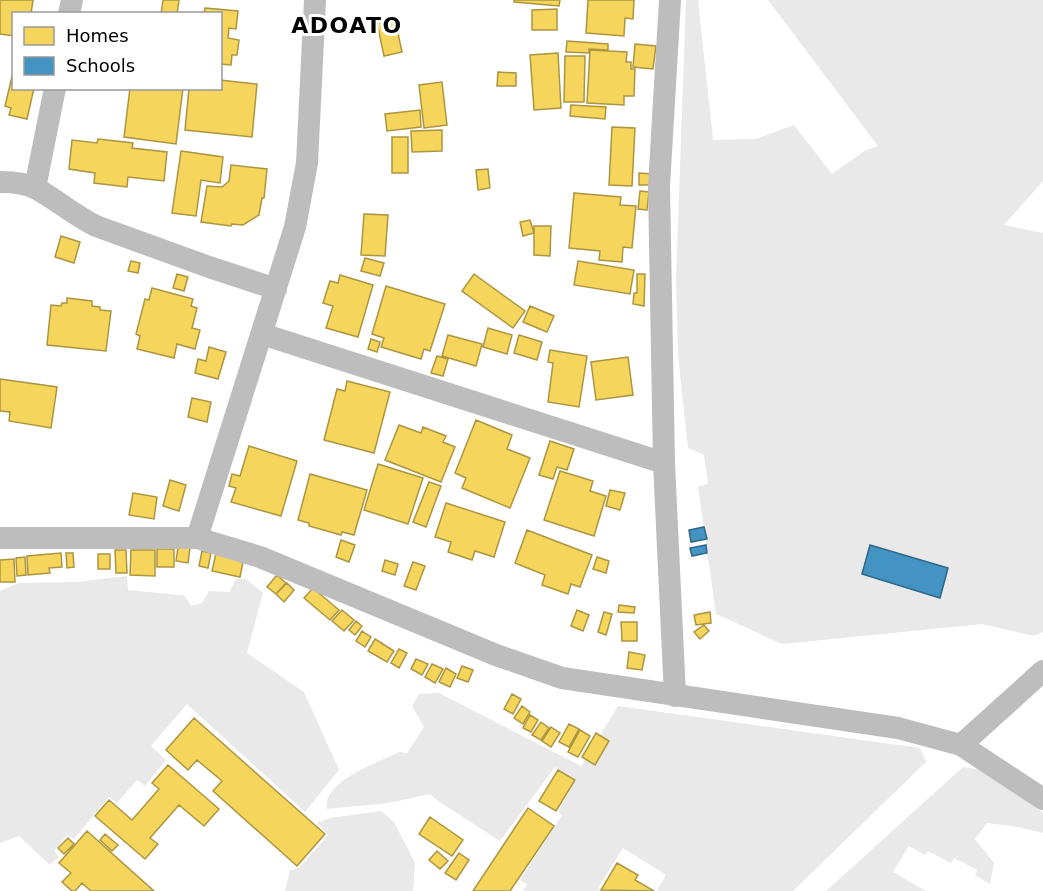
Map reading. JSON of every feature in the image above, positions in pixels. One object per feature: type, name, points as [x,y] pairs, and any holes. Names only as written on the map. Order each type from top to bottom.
[{"type":"street","points":[[197,538],[295,227],[307,163],[315,0]]},
{"type":"street","points":[[669,0],[659,186],[664,463],[675,696]]},
{"type":"street","points":[[35,188],[55,90]]},
{"type":"street","points":[[0,182],[15,182],[35,188],[79,218],[96,226],[276,289]]},
{"type":"street","points":[[262,334],[664,463]]},
{"type":"street","points":[[0,538],[197,538],[260,557],[496,655],[562,678],[898,728],[961,745],[1043,799]]},
{"type":"street","points":[[961,745],[1043,671]]},
{"type":"shaded area","points":[[686,0],[698,0],[713,140],[756,139],[794,125],[832,174],[866,150],[878,146],[768,0],[1043,0],[1043,181],[1004,225],[1043,233],[1043,632],[1034,636],[982,624],[782,644],[716,614],[698,487],[708,484],[704,455],[688,448],[678,355],[676,279]]},
{"type":"shaded area","points":[[127,576],[128,590],[185,596],[191,606],[202,603],[209,591],[230,592],[235,579],[246,579],[263,593],[247,653],[304,692],[339,770],[305,812],[187,704],[151,746],[166,760],[145,786],[137,780],[117,803],[109,797],[74,839],[67,835],[54,851],[59,857],[50,865],[19,836],[0,843],[0,591],[19,583],[77,582]]},
{"type":"shaded area","points":[[439,693],[581,766],[618,706],[920,748],[926,762],[793,891],[659,891],[657,890],[666,875],[623,848],[598,888],[602,891],[523,891],[527,884],[520,880],[562,815],[558,812],[576,779],[555,767],[500,841],[430,794],[389,803],[327,809],[328,799],[342,781],[399,752],[407,753],[424,727],[412,706],[419,694]]},
{"type":"shaded area","points":[[963,767],[984,770],[1043,813],[1043,833],[987,823],[975,839],[994,863],[990,884],[975,875],[977,870],[954,858],[951,863],[928,851],[925,855],[909,846],[893,872],[926,891],[826,891]]},
{"type":"shaded area","points":[[381,811],[394,822],[415,863],[413,891],[285,891],[290,870],[299,868],[328,835],[317,823],[330,818]]},
{"type":"building: Homes","points":[[0,0],[33,0],[31,12],[12,12],[12,36],[0,34]]},
{"type":"building: Homes","points":[[163,0],[179,0],[177,12],[161,12]]},
{"type":"building: Homes","points":[[514,0],[560,0],[559,6],[514,2]]},
{"type":"building: Homes","points":[[588,0],[634,0],[633,19],[625,18],[624,36],[586,33]]},
{"type":"building: Homes","points":[[205,8],[238,11],[236,29],[229,28],[228,38],[239,40],[237,55],[232,55],[231,65],[222,64],[222,12],[204,12]]},
{"type":"building: Homes","points":[[557,9],[557,30],[532,30],[532,10]]},
{"type":"building: Homes","points":[[395,19],[402,52],[384,56],[377,23]]},
{"type":"building: Homes","points":[[567,41],[608,44],[608,50],[589,49],[589,53],[566,52]]},
{"type":"building: Homes","points":[[635,44],[656,46],[653,69],[633,67]]},
{"type":"building: Homes","points":[[590,50],[627,52],[626,62],[631,62],[631,69],[635,69],[634,96],[624,96],[624,105],[587,103]]},
{"type":"building: Homes","points":[[558,53],[561,108],[534,110],[530,55]]},
{"type":"building: Homes","points":[[565,56],[585,56],[584,102],[564,102]]},
{"type":"building: Homes","points":[[498,72],[516,73],[516,86],[497,86]]},
{"type":"building: Homes","points":[[12,76],[12,90],[34,90],[27,119],[9,115],[11,108],[5,106]]},
{"type":"building: Homes","points":[[222,80],[257,84],[252,137],[185,130],[189,90],[222,90]]},
{"type":"building: Homes","points":[[442,82],[447,125],[424,128],[419,85]]},
{"type":"building: Homes","points":[[130,90],[183,90],[176,144],[124,137]]},
{"type":"building: Homes","points":[[571,105],[606,107],[605,119],[570,116]]},
{"type":"building: Homes","points":[[420,110],[421,127],[387,131],[385,114]]},
{"type":"building: Homes","points":[[612,127],[635,128],[632,186],[609,185]]},
{"type":"building: Homes","points":[[442,130],[442,151],[412,152],[411,131]]},
{"type":"building: Homes","points":[[392,137],[408,137],[408,173],[392,173]]},
{"type":"building: Homes","points":[[98,139],[133,143],[132,148],[167,152],[164,181],[128,177],[127,187],[94,183],[95,173],[69,169],[72,140],[97,143]]},
{"type":"building: Homes","points":[[181,151],[223,157],[220,183],[201,180],[196,216],[172,213]]},
{"type":"building: Homes","points":[[231,165],[267,169],[264,198],[262,198],[259,215],[243,225],[232,224],[231,226],[201,222],[207,186],[222,187],[229,181]]},
{"type":"building: Homes","points":[[488,169],[490,188],[478,190],[476,170]]},
{"type":"building: Homes","points":[[639,173],[651,174],[651,185],[639,185]]},
{"type":"building: Homes","points":[[640,191],[649,192],[647,210],[638,209]]},
{"type":"building: Homes","points":[[574,193],[621,197],[620,205],[636,206],[632,248],[623,247],[622,262],[599,260],[600,251],[569,248]]},
{"type":"building: Homes","points":[[364,214],[388,215],[385,256],[361,255]]},
{"type":"building: Homes","points":[[530,220],[534,233],[523,236],[520,222]]},
{"type":"building: Homes","points":[[534,226],[551,226],[550,256],[534,255]]},
{"type":"building: Homes","points":[[61,236],[80,242],[74,263],[55,257]]},
{"type":"building: Homes","points":[[365,258],[384,263],[380,276],[361,271]]},
{"type":"building: Homes","points":[[131,261],[140,263],[138,273],[128,271]]},
{"type":"building: Homes","points":[[578,261],[634,270],[630,294],[574,285]]},
{"type":"building: Homes","points":[[177,274],[188,277],[184,291],[173,288]]},
{"type":"building: Homes","points":[[474,274],[525,311],[513,328],[462,291]]},
{"type":"building: Homes","points":[[637,274],[645,274],[644,306],[633,304],[634,293],[637,293]]},
{"type":"building: Homes","points":[[340,275],[373,285],[358,337],[326,328],[333,306],[323,303],[330,281],[338,283]]},
{"type":"building: Homes","points":[[386,286],[445,304],[430,351],[424,349],[421,359],[381,347],[384,338],[372,334]]},
{"type":"building: Homes","points":[[152,288],[193,299],[191,306],[197,308],[192,328],[200,330],[195,349],[177,344],[174,358],[137,349],[140,336],[136,334],[145,299],[149,300]]},
{"type":"building: Homes","points":[[67,298],[92,301],[92,306],[100,307],[100,310],[111,311],[106,351],[47,345],[51,305],[61,306],[62,303],[67,303]]},
{"type":"building: Homes","points":[[530,306],[554,316],[547,332],[523,322]]},
{"type":"building: Homes","points":[[488,328],[512,335],[507,354],[483,347]]},
{"type":"building: Homes","points":[[448,335],[482,344],[476,366],[442,356]]},
{"type":"building: Homes","points":[[519,335],[542,342],[537,360],[514,353]]},
{"type":"building: Homes","points":[[371,339],[380,342],[377,352],[368,349]]},
{"type":"building: Homes","points":[[209,347],[226,352],[218,379],[195,373],[198,359],[206,361]]},
{"type":"building: Homes","points":[[550,350],[587,356],[579,407],[548,402],[553,363],[548,362]]},
{"type":"building: Homes","points":[[437,356],[448,359],[443,376],[431,373]]},
{"type":"building: Homes","points":[[628,357],[633,395],[596,400],[591,362]]},
{"type":"building: Homes","points":[[0,379],[57,387],[51,428],[9,421],[10,412],[0,411]]},
{"type":"building: Homes","points":[[347,381],[390,392],[374,453],[324,440],[337,389],[345,391]]},
{"type":"building: Homes","points":[[192,398],[211,402],[207,422],[188,417]]},
{"type":"building: Homes","points":[[476,420],[512,435],[507,449],[530,458],[510,508],[462,488],[466,478],[455,473]]},
{"type":"building: Homes","points":[[399,425],[421,433],[423,427],[446,436],[443,442],[455,447],[441,482],[385,460]]},
{"type":"building: Homes","points":[[550,441],[574,449],[567,470],[557,467],[553,479],[539,475]]},
{"type":"building: Homes","points":[[249,446],[297,461],[281,516],[231,502],[236,488],[229,486],[232,474],[240,476]]},
{"type":"building: Homes","points":[[378,464],[423,478],[408,524],[364,510]]},
{"type":"building: Homes","points":[[560,471],[593,481],[590,491],[606,496],[594,536],[544,520]]},
{"type":"building: Homes","points":[[310,474],[367,490],[354,535],[342,532],[341,535],[309,526],[309,523],[298,520]]},
{"type":"building: Homes","points":[[170,480],[186,485],[179,511],[163,506]]},
{"type":"building: Homes","points":[[429,482],[441,486],[426,527],[413,522]]},
{"type":"building: Homes","points":[[610,490],[625,493],[620,510],[606,506]]},
{"type":"building: Homes","points":[[133,493],[157,497],[154,519],[129,515]]},
{"type":"building: Homes","points":[[446,503],[505,522],[494,557],[475,551],[472,560],[448,552],[451,542],[435,537]]},
{"type":"building: Homes","points":[[527,530],[592,555],[580,587],[571,584],[568,594],[542,585],[545,575],[515,563]]},
{"type":"building: Homes","points":[[341,540],[355,545],[349,562],[336,557]]},
{"type":"building: Homes","points":[[178,547],[190,548],[188,563],[176,561]]},
{"type":"building: Homes","points":[[157,549],[174,549],[174,567],[157,567]]},
{"type":"building: Homes","points":[[115,550],[126,550],[127,573],[116,573]]},
{"type":"building: Homes","points":[[131,550],[155,550],[155,576],[130,575]]},
{"type":"building: Homes","points":[[202,551],[211,553],[208,568],[199,566]]},
{"type":"building: Homes","points":[[61,553],[62,567],[49,568],[50,573],[28,575],[27,556]]},
{"type":"building: Homes","points":[[66,553],[73,553],[74,567],[67,568]]},
{"type":"building: Homes","points":[[216,553],[243,562],[240,577],[212,571]]},
{"type":"building: Homes","points":[[98,554],[110,554],[110,569],[98,569]]},
{"type":"building: Homes","points":[[25,557],[26,575],[17,576],[16,558]]},
{"type":"building: Homes","points":[[597,557],[609,561],[606,573],[593,569]]},
{"type":"building: Homes","points":[[14,559],[15,582],[0,582],[0,560]]},
{"type":"building: Homes","points":[[385,560],[398,564],[395,575],[382,571]]},
{"type":"building: Homes","points":[[413,562],[425,566],[416,590],[404,586]]},
{"type":"building: Homes","points":[[277,575],[286,583],[276,594],[267,587]]},
{"type":"building: Homes","points":[[287,583],[294,590],[284,602],[276,594]]},
{"type":"building: Homes","points":[[313,588],[339,610],[330,620],[304,598]]},
{"type":"building: Homes","points":[[619,605],[635,607],[634,613],[618,612]]},
{"type":"building: Homes","points":[[342,610],[354,620],[344,631],[332,621]]},
{"type":"building: Homes","points":[[577,610],[589,615],[583,631],[571,626]]},
{"type":"building: Homes","points":[[604,612],[612,614],[606,635],[598,632]]},
{"type":"building: Homes","points":[[710,612],[711,623],[696,625],[694,615]]},
{"type":"building: Homes","points":[[356,621],[362,626],[355,635],[349,630]]},
{"type":"building: Homes","points":[[621,622],[637,622],[637,641],[622,641]]},
{"type":"building: Homes","points":[[704,625],[709,631],[700,639],[694,632]]},
{"type":"building: Homes","points":[[362,631],[371,637],[365,647],[356,641]]},
{"type":"building: Homes","points":[[375,639],[394,651],[387,662],[368,651]]},
{"type":"building: Homes","points":[[399,649],[407,653],[399,668],[391,663]]},
{"type":"building: Homes","points":[[629,652],[645,655],[642,670],[627,668]]},
{"type":"building: Homes","points":[[416,659],[428,664],[422,675],[411,669]]},
{"type":"building: Homes","points":[[432,664],[443,669],[435,683],[425,677]]},
{"type":"building: Homes","points":[[462,666],[473,670],[468,682],[457,678]]},
{"type":"building: Homes","points":[[446,668],[456,674],[450,687],[439,682]]},
{"type":"building: Homes","points":[[512,694],[521,699],[513,714],[504,709]]},
{"type":"building: Homes","points":[[522,706],[530,712],[523,724],[514,718]]},
{"type":"building: Homes","points":[[530,715],[538,720],[531,732],[523,728]]},
{"type":"building: Homes","points":[[194,718],[325,834],[297,866],[213,791],[222,781],[197,760],[188,770],[166,750]]},
{"type":"building: Homes","points":[[541,722],[549,728],[541,740],[532,735]]},
{"type":"building: Homes","points":[[569,724],[579,729],[569,747],[559,742]]},
{"type":"building: Homes","points":[[551,727],[560,733],[551,747],[542,741]]},
{"type":"building: Homes","points":[[580,730],[590,736],[578,757],[568,752]]},
{"type":"building: Homes","points":[[596,733],[609,741],[595,765],[582,757]]},
{"type":"building: Homes","points":[[168,765],[219,809],[204,826],[179,805],[150,838],[158,844],[145,859],[95,816],[109,800],[132,820],[159,789],[152,783]]},
{"type":"building: Homes","points":[[558,770],[575,780],[556,811],[539,801]]},
{"type":"building: Homes","points":[[528,808],[554,826],[510,891],[473,891]]},
{"type":"building: Homes","points":[[430,817],[463,840],[452,856],[419,834]]},
{"type":"building: Homes","points":[[87,831],[154,891],[91,891],[82,883],[75,891],[72,891],[62,882],[71,873],[59,863]]},
{"type":"building: Homes","points":[[105,834],[118,845],[112,851],[100,840]]},
{"type":"building: Homes","points":[[68,838],[74,844],[64,854],[58,848]]},
{"type":"building: Homes","points":[[437,851],[448,861],[440,869],[429,860]]},
{"type":"building: Homes","points":[[459,853],[469,860],[456,880],[445,873]]},
{"type":"building: Homes","points":[[617,863],[638,875],[635,880],[654,891],[601,890]]},
{"type":"building: Schools","points":[[704,527],[707,539],[691,542],[689,530]]},
{"type":"building: Schools","points":[[706,545],[707,553],[692,556],[690,548]]},
{"type":"building: Schools","points":[[870,545],[948,568],[940,598],[862,574]]},
{"type":"district","name":"ADOATO","points":[[347,25]]}]
